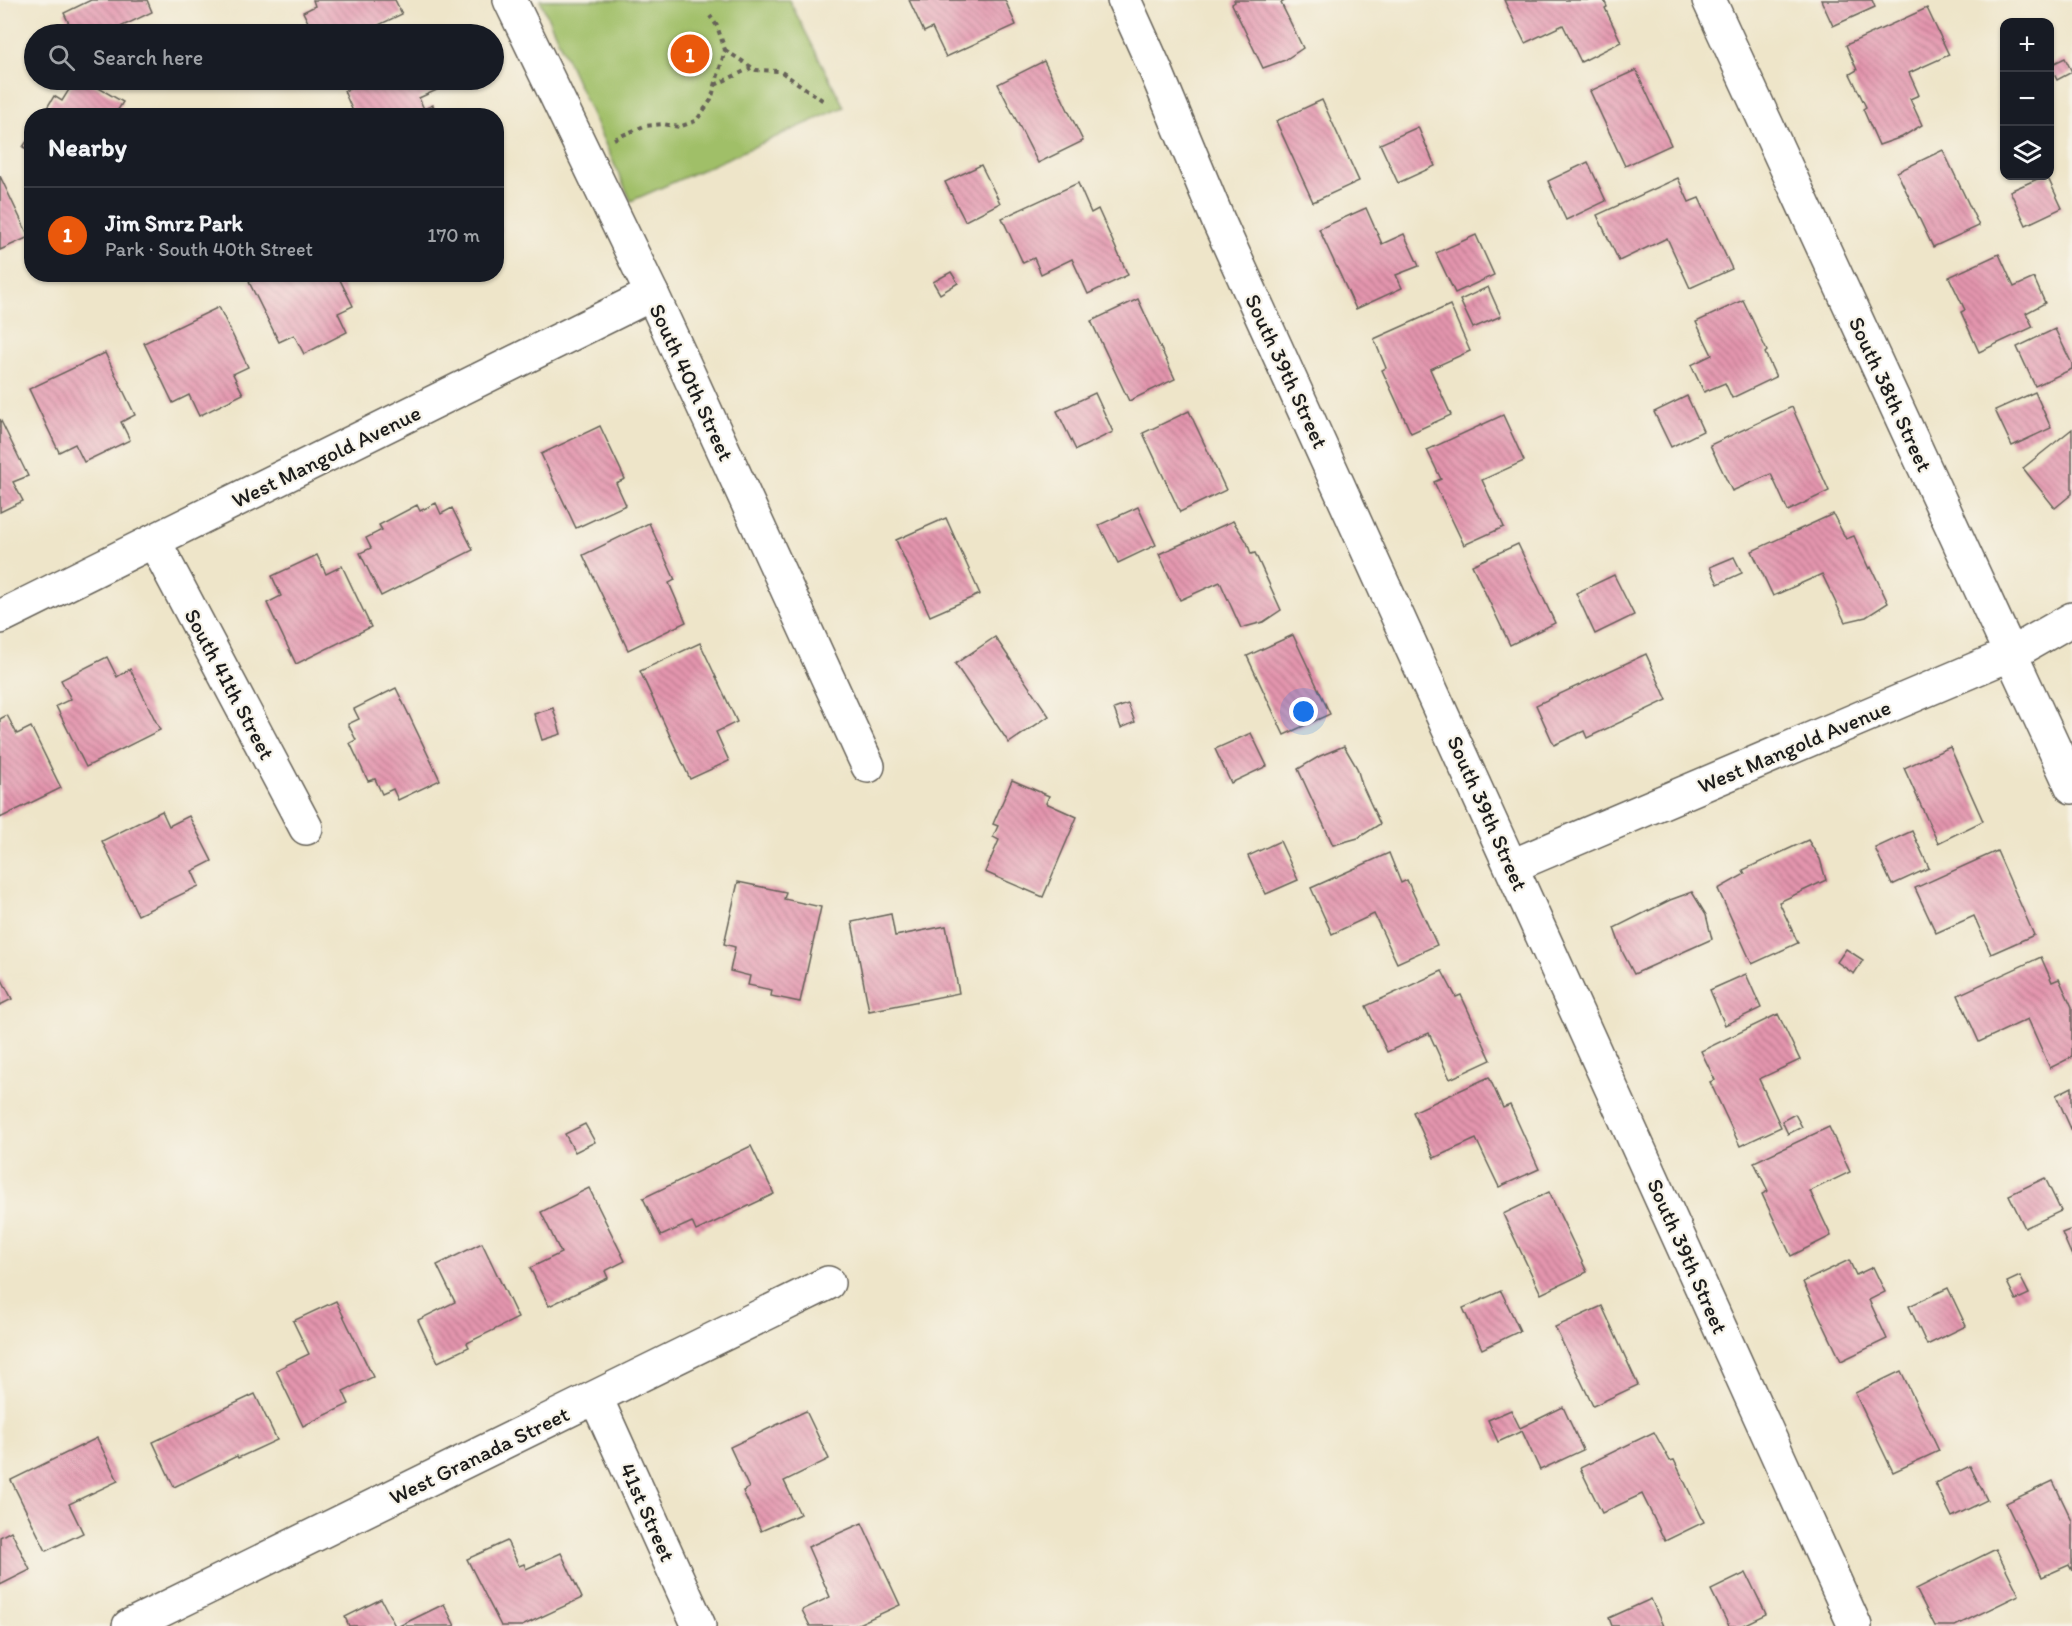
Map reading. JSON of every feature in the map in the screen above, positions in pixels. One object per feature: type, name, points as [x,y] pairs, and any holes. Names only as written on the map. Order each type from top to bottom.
[{"type":"street","name":"South 40th Street","points":[[510,0],[651,294],[868,766]]},
{"type":"street","name":"South 39th Street","points":[[1124,0],[1218,220],[1855,1626]]},
{"type":"street","name":"South 38th Street","points":[[1709,0],[2072,787]]},
{"type":"street","name":"West Mangold Avenue","points":[[0,617],[651,294]]},
{"type":"street","name":"South 41th Street","points":[[154,541],[306,828]]},
{"type":"street","name":"West Mangold Avenue","points":[[1512,866],[2011,654],[2072,619]]},
{"type":"street","name":"West Granada Street","points":[[129,1626],[828,1283]]},
{"type":"street","name":"41st Street","points":[[596,1398],[699,1626]]},
{"type":"path","points":[[608,141],[644,126],[663,124],[679,127],[696,121],[711,100],[725,50],[717,26],[710,16]]},
{"type":"path","points":[[725,50],[756,70],[780,71],[825,102]]},
{"type":"path","points":[[716,85],[752,67]]},
{"type":"green space","points":[[540,0],[789,0],[844,107],[631,201]]},
{"type":"building","points":[[91,0],[147,0],[152,12],[127,24],[69,24],[64,13]]},
{"type":"building","points":[[313,0],[395,0],[402,14],[381,24],[309,24],[303,12],[315,6]]},
{"type":"building","points":[[909,0],[1005,0],[1016,25],[946,57],[932,28],[924,32]]},
{"type":"building","points":[[1234,0],[1286,0],[1281,3],[1303,48],[1285,60],[1263,68],[1232,4]]},
{"type":"building","points":[[1504,0],[1604,0],[1607,7],[1605,8],[1621,42],[1581,62],[1563,25],[1525,43]]},
{"type":"building","points":[[1821,0],[1872,0],[1875,7],[1833,26]]},
{"type":"building","points":[[1927,8],[1949,55],[1909,73],[1919,95],[1910,99],[1922,125],[1902,137],[1879,145],[1863,109],[1866,107],[1850,74],[1857,70],[1846,45]]},
{"type":"building","points":[[2065,58],[2072,72],[2057,80],[2054,74],[2054,63]]},
{"type":"building","points":[[1044,61],[1083,141],[1038,163],[998,84]]},
{"type":"building","points":[[1636,70],[1671,145],[1625,166],[1590,91]]},
{"type":"building","points":[[69,90],[102,90],[123,102],[119,108],[47,108],[54,96],[62,101]]},
{"type":"building","points":[[437,90],[419,98],[424,108],[351,108],[344,91]]},
{"type":"building","points":[[1322,100],[1359,181],[1313,202],[1276,121]]},
{"type":"building","points":[[1418,127],[1435,166],[1398,183],[1380,144]]},
{"type":"building","points":[[1943,150],[1979,226],[1933,247],[1897,172]]},
{"type":"building","points":[[1588,162],[1606,201],[1566,220],[1548,181]]},
{"type":"building","points":[[981,165],[1000,203],[965,221],[945,182]]},
{"type":"building","points":[[0,176],[24,226],[24,239],[0,250]]},
{"type":"building","points":[[1678,178],[1689,202],[1699,198],[1732,269],[1690,288],[1667,238],[1619,261],[1597,215]]},
{"type":"building","points":[[2035,180],[2049,180],[2062,208],[2026,225],[2010,191]]},
{"type":"building","points":[[1078,183],[1091,213],[1098,209],[1128,275],[1088,294],[1072,259],[1041,274],[1034,258],[1023,263],[1002,218]]},
{"type":"building","points":[[1366,208],[1382,244],[1404,234],[1419,266],[1396,275],[1402,288],[1356,309],[1319,229]]},
{"type":"building","points":[[1476,235],[1494,275],[1455,293],[1436,253]]},
{"type":"building","points":[[1999,254],[2014,287],[2034,278],[2045,303],[2026,313],[2033,327],[1979,352],[1961,312],[1965,310],[1949,277]]},
{"type":"building","points":[[951,272],[958,283],[940,294],[933,282]]},
{"type":"building","points":[[249,282],[341,282],[353,306],[338,313],[347,332],[304,354],[294,335],[279,342]]},
{"type":"building","points":[[1488,287],[1501,316],[1473,328],[1460,300]]},
{"type":"building","points":[[1138,299],[1175,379],[1129,401],[1091,321]]},
{"type":"building","points":[[1743,300],[1767,351],[1765,353],[1776,377],[1732,398],[1725,383],[1704,392],[1691,365],[1712,355],[1696,322]]},
{"type":"building","points":[[1450,305],[1470,351],[1430,369],[1451,415],[1411,433],[1382,370],[1386,368],[1374,339]]},
{"type":"building","points":[[219,307],[248,367],[233,374],[243,394],[199,416],[189,395],[173,403],[144,343]]},
{"type":"building","points":[[2055,329],[2072,364],[2072,369],[2035,386],[2017,347]]},
{"type":"building","points":[[105,353],[135,415],[121,422],[130,440],[84,462],[75,444],[59,452],[29,389]]},
{"type":"building","points":[[2035,392],[2051,428],[2012,446],[1995,410]]},
{"type":"building","points":[[1095,393],[1113,432],[1076,450],[1057,411]]},
{"type":"building","points":[[1687,396],[1703,431],[1671,447],[1654,412]]},
{"type":"building","points":[[1792,407],[1829,491],[1788,511],[1771,474],[1732,491],[1710,445]]},
{"type":"building","points":[[1189,411],[1226,490],[1180,512],[1143,433]]},
{"type":"building","points":[[1503,415],[1524,461],[1482,480],[1504,527],[1464,545],[1434,482],[1441,479],[1427,450]]},
{"type":"building","points":[[0,419],[28,476],[13,482],[23,501],[0,512]]},
{"type":"building","points":[[600,426],[625,479],[616,483],[626,505],[576,528],[541,454]]},
{"type":"building","points":[[2072,429],[2072,494],[2055,508],[2023,468]]},
{"type":"building","points":[[436,503],[441,514],[452,508],[473,550],[381,596],[360,553],[371,548],[366,538],[382,530],[379,525],[417,505],[420,511]]},
{"type":"building","points":[[1138,507],[1156,545],[1118,563],[1099,525]]},
{"type":"building","points":[[1833,514],[1846,539],[1854,536],[1888,603],[1866,617],[1845,622],[1822,574],[1773,596],[1752,551]]},
{"type":"building","points":[[946,518],[980,594],[930,616],[896,540]]},
{"type":"building","points":[[1233,521],[1247,542],[1251,554],[1255,553],[1281,610],[1263,622],[1241,628],[1220,582],[1180,600],[1159,554]]},
{"type":"building","points":[[649,523],[675,580],[669,583],[686,622],[628,650],[583,555]]},
{"type":"building","points":[[1518,544],[1555,623],[1510,645],[1472,565]]},
{"type":"building","points":[[317,555],[326,574],[342,566],[371,627],[296,664],[267,603],[281,596],[272,576]]},
{"type":"building","points":[[1734,557],[1742,573],[1718,584],[1710,567]]},
{"type":"building","points":[[1614,575],[1634,615],[1595,634],[1576,593]]},
{"type":"building","points":[[1293,635],[1330,714],[1284,735],[1247,656]]},
{"type":"building","points":[[995,637],[1049,716],[1009,743],[955,664]]},
{"type":"building","points":[[700,643],[737,722],[716,732],[729,761],[690,779],[640,671]]},
{"type":"building","points":[[1646,654],[1667,700],[1587,738],[1584,731],[1554,745],[1536,705]]},
{"type":"building","points":[[107,657],[117,677],[130,669],[160,730],[86,767],[56,706],[71,699],[61,680]]},
{"type":"building","points":[[396,688],[440,780],[398,800],[393,789],[382,794],[375,779],[368,781],[350,743],[356,740],[348,724],[359,719],[354,709]]},
{"type":"building","points":[[1128,704],[1135,722],[1121,728],[1114,709]]},
{"type":"building","points":[[553,708],[561,734],[542,740],[534,714]]},
{"type":"building","points":[[7,715],[17,734],[31,727],[61,788],[0,818],[0,719]]},
{"type":"building","points":[[1251,733],[1267,766],[1231,783],[1215,749]]},
{"type":"building","points":[[1344,746],[1357,768],[1362,785],[1380,824],[1358,838],[1333,845],[1298,769]]},
{"type":"building","points":[[1950,747],[1983,821],[1938,843],[1904,768]]},
{"type":"building","points":[[1012,780],[1049,796],[1046,803],[1077,817],[1043,897],[985,872],[999,840],[993,837],[998,826],[993,824]]},
{"type":"building","points":[[162,811],[169,826],[189,816],[212,861],[192,871],[199,886],[138,915],[102,841]]},
{"type":"building","points":[[1912,831],[1929,868],[1892,885],[1875,848]]},
{"type":"building","points":[[1808,840],[1820,859],[1826,880],[1779,902],[1798,943],[1752,964],[1718,889],[1745,874],[1743,870]]},
{"type":"building","points":[[1280,841],[1298,880],[1266,894],[1248,856]]},
{"type":"building","points":[[1997,851],[2034,935],[1991,954],[1974,916],[1936,933],[1915,888]]},
{"type":"building","points":[[1389,853],[1401,883],[1407,880],[1437,945],[1397,963],[1374,914],[1332,934],[1311,888]]},
{"type":"building","points":[[738,882],[786,892],[784,899],[821,907],[800,1002],[771,996],[772,990],[748,985],[750,976],[730,971],[735,947],[724,944]]},
{"type":"building","points":[[1692,892],[1706,915],[1712,939],[1634,974],[1614,928],[1670,900]]},
{"type":"building","points":[[891,914],[895,936],[946,926],[959,993],[869,1011],[852,922]]},
{"type":"building","points":[[1846,949],[1863,960],[1854,974],[1837,962]]},
{"type":"building","points":[[2041,957],[2052,982],[2059,979],[2072,1007],[2072,1057],[2050,1068],[2028,1019],[1979,1042],[1958,995]]},
{"type":"building","points":[[1442,971],[1456,997],[1461,995],[1491,1060],[1450,1079],[1429,1033],[1387,1052],[1366,1006]]},
{"type":"building","points":[[1746,974],[1761,1008],[1725,1025],[1710,990]]},
{"type":"building","points":[[0,976],[12,999],[0,1005]]},
{"type":"building","points":[[1778,1014],[1800,1060],[1759,1079],[1781,1127],[1740,1146],[1710,1082],[1715,1080],[1701,1051]]},
{"type":"building","points":[[1489,1077],[1503,1108],[1510,1105],[1539,1169],[1499,1187],[1476,1139],[1434,1158],[1413,1112]]},
{"type":"building","points":[[2072,1087],[2072,1131],[2056,1095]]},
{"type":"building","points":[[1795,1114],[1802,1127],[1788,1134],[1782,1121]]},
{"type":"building","points":[[585,1124],[595,1142],[575,1152],[565,1134]]},
{"type":"building","points":[[1829,1127],[1850,1172],[1810,1191],[1831,1236],[1791,1256],[1762,1194],[1768,1191],[1754,1162]]},
{"type":"building","points":[[751,1146],[774,1194],[696,1231],[692,1222],[661,1236],[643,1198]]},
{"type":"building","points":[[2045,1178],[2061,1211],[2025,1228],[2009,1195]]},
{"type":"building","points":[[589,1188],[625,1261],[605,1271],[608,1278],[549,1306],[530,1268],[561,1253],[541,1212]]},
{"type":"building","points":[[1549,1192],[1587,1272],[1541,1294],[1503,1214]]},
{"type":"building","points":[[2072,1229],[2072,1256],[2062,1233]]},
{"type":"building","points":[[482,1243],[518,1318],[467,1343],[469,1347],[438,1362],[418,1320],[455,1302],[437,1265]]},
{"type":"building","points":[[1849,1260],[1856,1275],[1873,1267],[1885,1292],[1869,1300],[1887,1339],[1841,1361],[1803,1282]]},
{"type":"building","points":[[2020,1276],[2029,1294],[2016,1300],[2007,1282]]},
{"type":"building","points":[[1948,1288],[1966,1326],[1927,1345],[1909,1306]]},
{"type":"building","points":[[1501,1291],[1520,1331],[1482,1349],[1463,1308]]},
{"type":"building","points":[[336,1301],[373,1377],[343,1391],[349,1404],[303,1426],[276,1370],[309,1354],[293,1321]]},
{"type":"building","points":[[1602,1306],[1638,1385],[1593,1406],[1555,1327]]},
{"type":"building","points":[[1901,1371],[1939,1451],[1893,1472],[1855,1393]]},
{"type":"building","points":[[255,1394],[277,1440],[238,1458],[237,1456],[174,1487],[153,1442]]},
{"type":"building","points":[[1563,1407],[1583,1450],[1540,1470],[1522,1431],[1498,1442],[1488,1420],[1511,1410],[1520,1428]]},
{"type":"building","points":[[806,1411],[829,1459],[784,1481],[800,1514],[761,1531],[743,1491],[749,1488],[730,1447]]},
{"type":"building","points":[[1654,1432],[1670,1461],[1674,1460],[1704,1522],[1665,1541],[1642,1494],[1602,1513],[1580,1468]]},
{"type":"building","points":[[97,1438],[118,1481],[69,1504],[83,1533],[46,1551],[11,1480]]},
{"type":"building","points":[[1970,1466],[1987,1500],[1952,1517],[1935,1483]]},
{"type":"building","points":[[2053,1481],[2072,1521],[2072,1571],[2069,1565],[2042,1577],[2006,1503]]},
{"type":"building","points":[[862,1523],[900,1605],[854,1626],[810,1626],[802,1610],[830,1597],[808,1547]]},
{"type":"building","points":[[11,1531],[30,1570],[0,1585],[0,1537]]},
{"type":"building","points":[[507,1541],[519,1566],[524,1564],[526,1569],[561,1553],[582,1598],[522,1626],[501,1626],[467,1559]]},
{"type":"building","points":[[1996,1549],[2019,1595],[1955,1626],[1935,1626],[1916,1589]]},
{"type":"building","points":[[1746,1573],[1766,1614],[1741,1626],[1729,1626],[1711,1590]]},
{"type":"building","points":[[381,1599],[395,1626],[349,1626],[345,1617]]},
{"type":"building","points":[[1651,1599],[1663,1626],[1612,1626],[1609,1618]]},
{"type":"building","points":[[444,1604],[455,1626],[399,1626]]},
{"type":"place","name":"Jim Smrz Park","points":[[690,54]]}]
